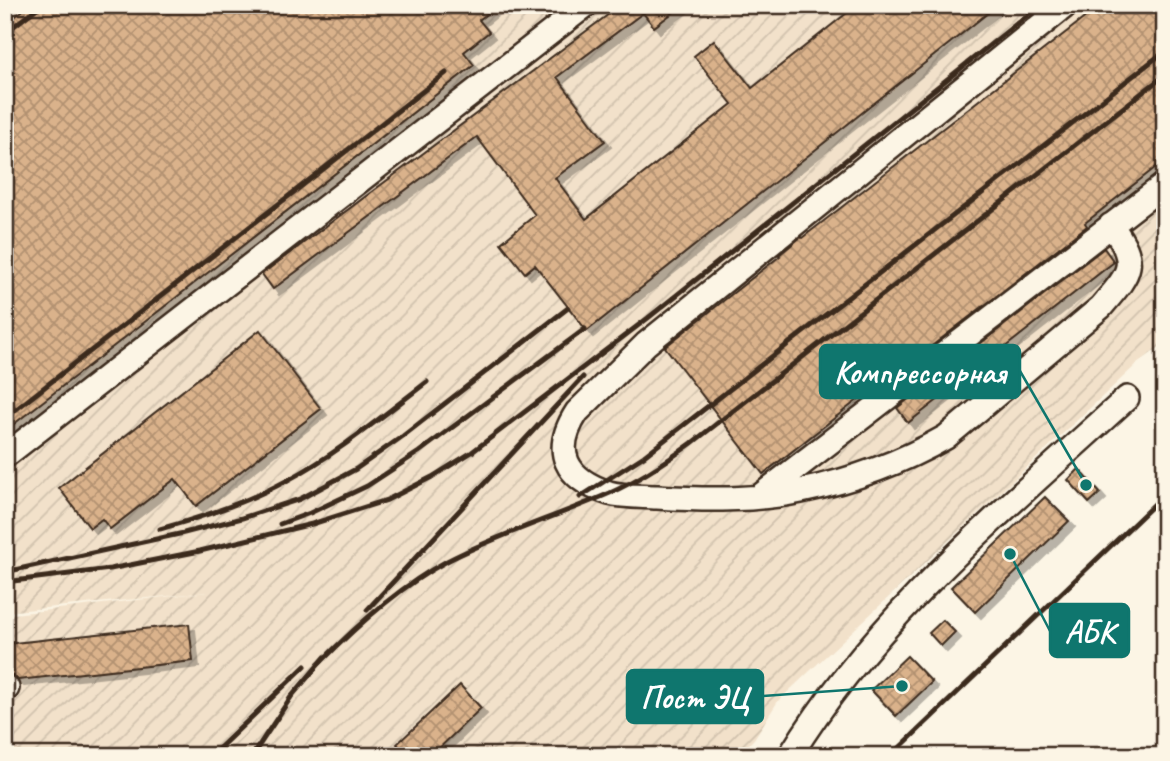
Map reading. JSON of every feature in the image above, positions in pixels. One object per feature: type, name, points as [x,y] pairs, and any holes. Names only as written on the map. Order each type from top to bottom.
[{"type":"lane","points":[[5,456],[586,5]]},
{"type":"lane","points":[[1066,5],[646,344],[577,412],[569,424],[565,438],[565,458],[569,467],[583,481],[611,493],[710,500],[799,492],[882,469],[946,437],[1101,307],[1127,272],[1129,255],[1111,225]]},
{"type":"lane","points":[[760,497],[1165,184]]},
{"type":"lane","points":[[790,756],[839,684],[930,581],[1127,398]]},
{"type":"shaded area","points":[[5,5],[1165,5],[1165,343],[1137,364],[778,701],[754,739],[737,756],[5,756],[5,615],[208,592],[5,612]]},
{"type":"building","points":[[30,5],[498,5],[479,20],[489,32],[464,52],[474,65],[5,431],[5,24]]},
{"type":"building","points":[[621,5],[683,5],[654,27],[643,13],[557,77],[605,141],[555,178],[586,219],[732,104],[694,56],[714,40],[752,88],[857,5],[998,5],[587,331],[535,265],[525,273],[501,243],[535,215],[477,137],[273,289],[262,274]]},
{"type":"building","points":[[1101,5],[1165,5],[1165,160],[1085,223],[1087,226],[763,474],[665,347],[801,237]]},
{"type":"building","points":[[1104,248],[1114,262],[908,423],[897,408]]},
{"type":"building","points":[[260,330],[321,409],[196,506],[175,479],[110,529],[102,519],[90,528],[59,488]]},
{"type":"building","points":[[1079,469],[1100,493],[1089,503],[1068,480]]},
{"type":"building","points":[[1045,497],[1069,521],[975,612],[951,587]]},
{"type":"building","points":[[943,620],[955,632],[941,646],[929,633]]},
{"type":"building","points":[[189,624],[193,661],[18,680],[5,673],[5,644]]},
{"type":"building","points":[[907,656],[932,682],[896,716],[871,690]]},
{"type":"building","points":[[460,685],[481,708],[431,756],[408,756],[397,744]]},
{"type":"railway","points":[[5,33],[41,5]]},
{"type":"railway","points":[[5,582],[110,569],[312,524],[387,500],[432,477],[472,452],[648,318],[1040,5]]},
{"type":"railway","points":[[580,497],[644,456],[1165,51]]},
{"type":"railway","points":[[5,418],[446,73]]},
{"type":"railway","points":[[318,665],[379,608],[429,571],[487,542],[610,493],[672,457],[1165,75]]},
{"type":"railway","points":[[5,572],[184,533],[300,499],[356,469],[403,436],[568,308]]},
{"type":"railway","points":[[280,524],[367,486],[419,452],[585,329]]},
{"type":"railway","points":[[367,610],[583,377]]},
{"type":"railway","points":[[160,529],[224,509],[286,481],[341,447],[427,382]]},
{"type":"railway","points":[[891,756],[1165,494]]},
{"type":"railway","points":[[252,756],[291,697],[325,657]]},
{"type":"railway","points":[[211,756],[305,666]]},
{"type":"place","name":"Компрессорная","points":[[1086,485]]},
{"type":"place","name":"АБК","points":[[1010,554]]},
{"type":"place","name":"Пост ЭЦ","points":[[902,686]]}]
